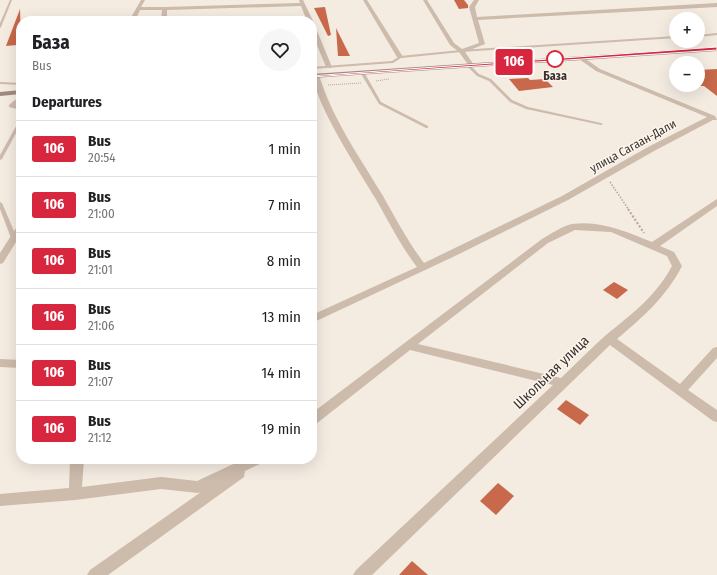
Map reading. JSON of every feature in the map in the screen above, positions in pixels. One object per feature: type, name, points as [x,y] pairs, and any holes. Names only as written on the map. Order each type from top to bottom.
[{"type":"main road","points":[[317,76],[717,49]]},
{"type":"main road","points":[[0,94],[16,92]]},
{"type":"street","points":[[103,0],[108,0]]},
{"type":"street","points":[[134,16],[144,0]]},
{"type":"street","points":[[228,0],[228,6]]},
{"type":"street","points":[[365,0],[400,57]]},
{"type":"street","points":[[425,0],[452,44],[461,51],[469,65]]},
{"type":"street","points":[[461,51],[482,44],[472,7],[477,0]]},
{"type":"street","points":[[138,8],[165,10],[302,2],[308,16]]},
{"type":"street","points":[[475,19],[717,5]]},
{"type":"street","points":[[164,16],[165,10]]},
{"type":"street","points":[[317,38],[329,67]]},
{"type":"street","points":[[581,58],[598,70],[715,118]]},
{"type":"street","points":[[317,83],[326,104],[356,161],[379,197],[408,250],[422,267]]},
{"type":"street","points":[[16,102],[11,106],[16,107]]},
{"type":"street","name":"улица Сагаан-Дали","points":[[317,317],[565,198],[605,175],[715,118]]},
{"type":"street","points":[[317,416],[544,241],[573,227],[613,229],[653,246],[717,202]]},
{"type":"street","points":[[0,261],[16,235]]},
{"type":"street","name":"Школьная улица","points":[[361,575],[609,339],[652,304],[669,282],[677,266],[671,254],[653,246]]},
{"type":"street","points":[[609,339],[717,417]]},
{"type":"street","points":[[409,346],[563,383]]},
{"type":"street","points":[[681,390],[717,351]]},
{"type":"street","points":[[0,363],[16,364]]},
{"type":"street","points":[[75,494],[77,464]]},
{"type":"street","points":[[0,500],[75,494],[161,483],[198,487],[247,464]]},
{"type":"street","points":[[95,575],[251,464]]},
{"type":"lane","points":[[0,27],[11,0]]},
{"type":"lane","points":[[705,35],[717,34]]},
{"type":"lane","points":[[317,68],[393,62],[400,57],[461,51],[669,37]]},
{"type":"lane","points":[[469,65],[478,76],[490,80],[511,101],[527,108],[601,124]]},
{"type":"lane","points":[[362,72],[380,103],[427,127]]},
{"type":"lane","points":[[0,84],[16,84]]},
{"type":"lane","points":[[0,159],[16,129]]},
{"type":"lane","points":[[0,203],[14,238]]},
{"type":"path","points":[[605,175],[653,246]]},
{"type":"building","points":[[454,0],[464,0],[468,5],[468,8],[459,9]]},
{"type":"building","points":[[325,7],[331,35],[328,36],[314,8]]},
{"type":"building","points":[[20,9],[20,16],[17,16]]},
{"type":"building","points":[[16,20],[16,45],[6,46]]},
{"type":"building","points":[[336,28],[350,56],[338,56]]},
{"type":"building","points":[[717,69],[717,96],[705,87],[705,70]]},
{"type":"building","points":[[528,78],[530,80],[545,79],[553,87],[519,91],[509,79]]},
{"type":"building","points":[[614,282],[628,290],[617,299],[603,290]]},
{"type":"building","points":[[566,400],[589,415],[580,425],[557,409]]},
{"type":"building","points":[[498,483],[514,496],[496,515],[480,501]]},
{"type":"building","points":[[412,561],[428,575],[399,575]]},
{"type":"bus line","name":"106","points":[[317,76],[717,49]]},
{"type":"place","name":"База","points":[[555,59]]}]
